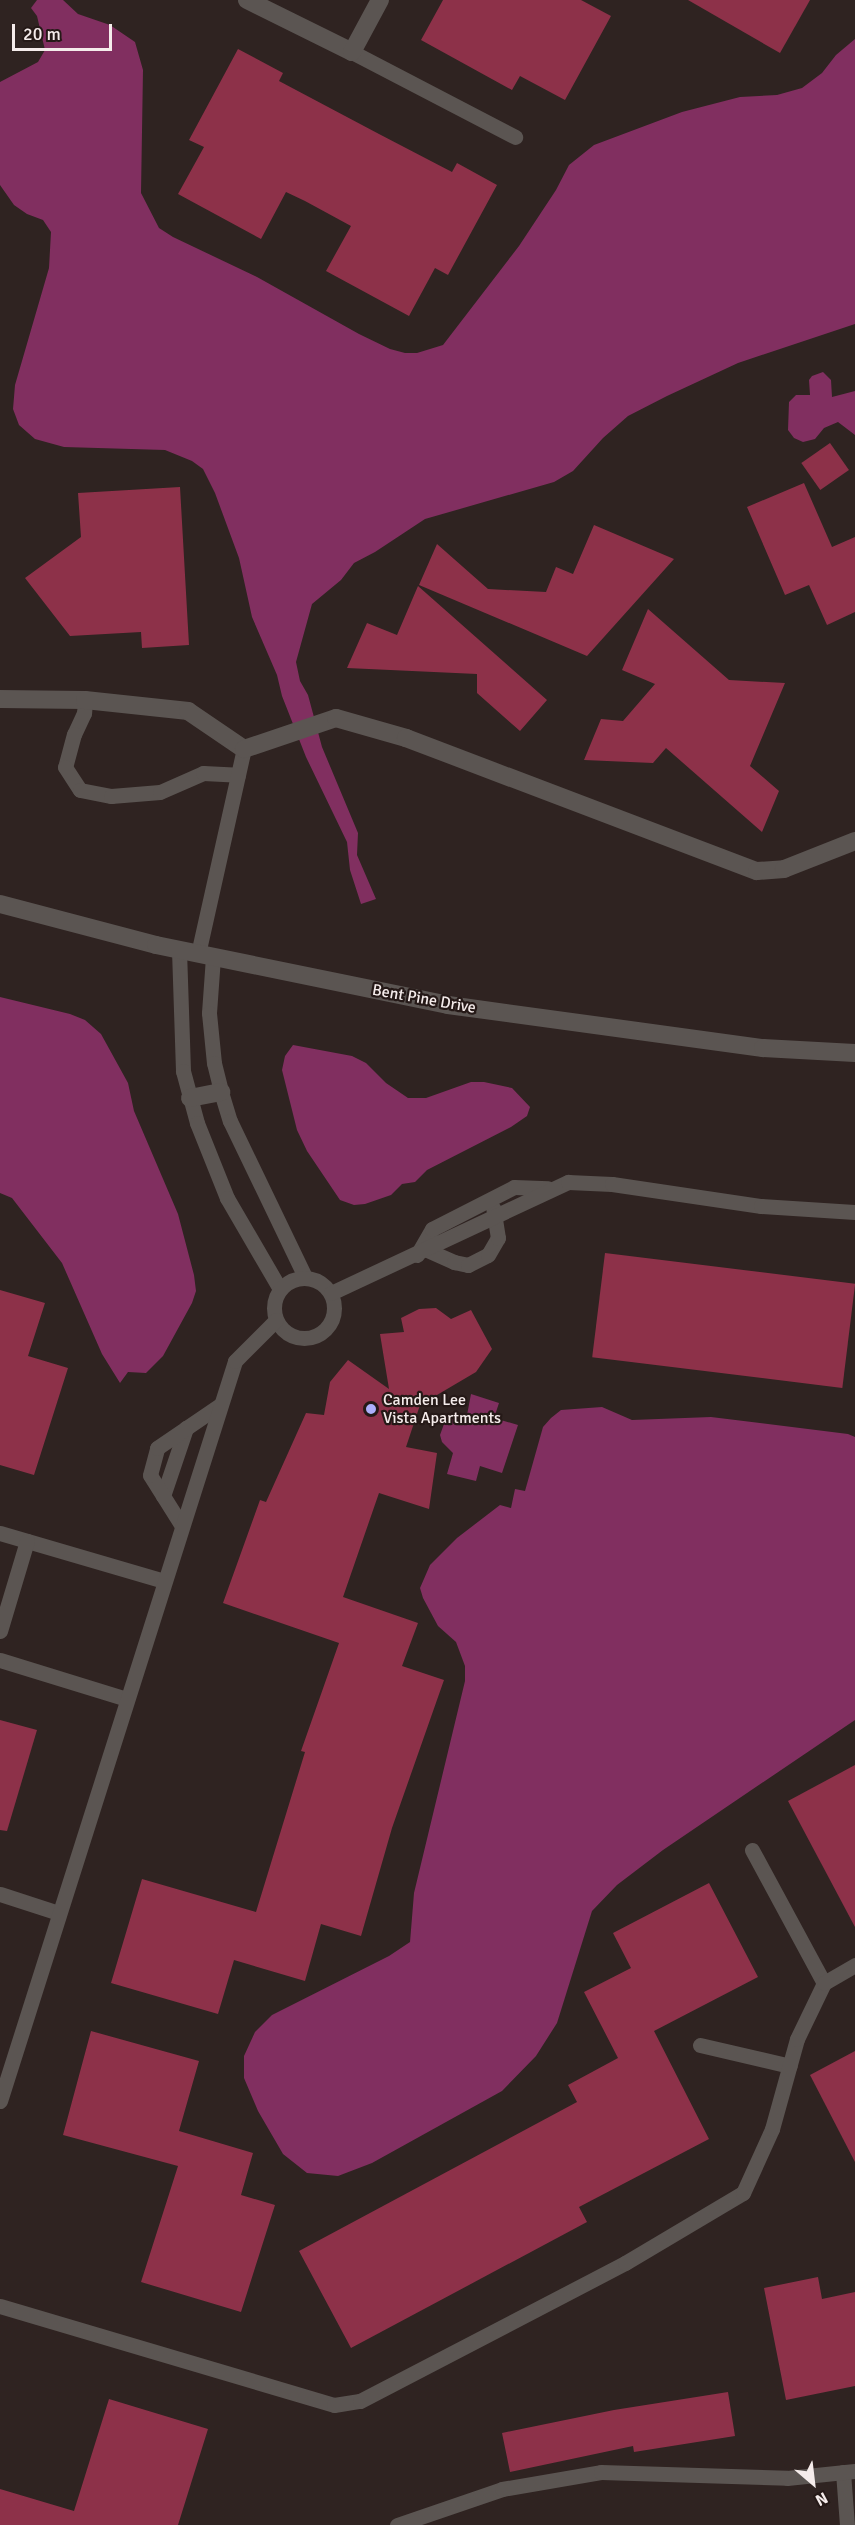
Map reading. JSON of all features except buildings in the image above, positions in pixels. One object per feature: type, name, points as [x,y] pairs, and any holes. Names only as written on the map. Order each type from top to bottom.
[{"type":"street","points":[[247,0],[352,52],[380,0]]},
{"type":"street","points":[[0,699],[86,700],[188,711],[244,749],[336,718],[406,738],[757,871],[784,869],[855,841]]},
{"type":"street","name":"Bent Pine Drive","points":[[0,904],[179,950],[448,1005],[763,1048],[855,1053]]},
{"type":"street","points":[[190,1098],[221,1092]]},
{"type":"lane","points":[[352,52],[514,137]]},
{"type":"lane","points":[[86,700],[84,713],[74,734],[65,767],[80,790],[111,796],[160,792],[203,772],[238,775]]},
{"type":"lane","points":[[244,749],[205,955],[214,1063],[230,1121],[305,1277]]},
{"type":"lane","points":[[179,950],[183,1071],[197,1122],[227,1198],[280,1289]]},
{"type":"lane","points":[[331,1293],[422,1253],[551,1188],[568,1182],[612,1184],[761,1206],[855,1212]]},
{"type":"lane","points":[[422,1253],[432,1229],[489,1199],[514,1187],[551,1188]]},
{"type":"lane","points":[[422,1253],[468,1265],[488,1255],[498,1238],[496,1215],[489,1199]]},
{"type":"lane","points":[[305,1277],[324,1285],[331,1293],[335,1306],[334,1317],[321,1334],[300,1339],[290,1336],[276,1320],[273,1309],[280,1289],[288,1282],[305,1277]]},
{"type":"lane","points":[[0,2101],[235,1361],[276,1320]]},
{"type":"lane","points":[[182,1526],[150,1475],[157,1448],[220,1405]]},
{"type":"lane","points":[[163,1496],[186,1428]]},
{"type":"lane","points":[[0,1533],[164,1581]]},
{"type":"lane","points":[[0,1631],[27,1541]]},
{"type":"lane","points":[[0,1660],[127,1699]]},
{"type":"lane","points":[[752,1850],[824,1983]]},
{"type":"lane","points":[[0,1894],[59,1913]]},
{"type":"lane","points":[[0,2306],[334,2405],[360,2401],[625,2263],[743,2193],[772,2129],[797,2038],[824,1983],[855,1965]]},
{"type":"lane","points":[[700,2046],[790,2066]]},
{"type":"lane","points":[[398,2525],[502,2489],[601,2472],[788,2478],[849,2472],[847,2525]]},
{"type":"shaded area","points":[[37,0],[63,0],[78,14],[110,25],[135,42],[143,70],[141,193],[159,228],[257,277],[359,334],[390,349],[405,353],[417,353],[443,345],[519,246],[556,190],[569,165],[594,145],[682,112],[740,97],[777,95],[802,88],[822,73],[836,55],[855,39],[855,324],[738,363],[628,416],[603,438],[573,471],[554,482],[425,519],[354,563],[341,580],[312,604],[296,662],[300,681],[308,695],[322,747],[358,833],[357,855],[376,899],[361,904],[350,870],[347,842],[306,757],[282,696],[277,675],[252,617],[239,558],[215,493],[203,469],[192,461],[165,450],[64,447],[35,439],[19,425],[13,409],[15,385],[49,268],[51,232],[43,220],[27,214],[14,205],[0,185],[0,82],[38,62],[45,50],[37,16],[31,8]]},
{"type":"shaded area","points":[[823,372],[831,380],[832,397],[855,391],[855,435],[838,422],[824,428],[815,439],[803,442],[794,438],[788,430],[789,402],[796,395],[810,395],[809,380],[812,376]]},
{"type":"shaded area","points":[[0,997],[70,1014],[85,1020],[101,1034],[128,1083],[134,1111],[178,1214],[194,1275],[196,1291],[192,1303],[163,1356],[146,1373],[128,1372],[120,1383],[102,1354],[62,1263],[12,1198],[0,1193]]},
{"type":"shaded area","points":[[293,1045],[352,1056],[366,1063],[386,1083],[408,1098],[426,1098],[471,1082],[484,1082],[512,1088],[530,1107],[527,1116],[511,1127],[427,1170],[415,1182],[402,1184],[391,1195],[365,1204],[354,1205],[340,1200],[307,1151],[297,1130],[282,1070],[285,1056]]},
{"type":"shaded area","points":[[471,1394],[499,1403],[494,1418],[518,1425],[502,1473],[480,1466],[476,1481],[447,1474],[453,1453],[442,1442],[440,1435],[444,1424],[453,1415],[467,1415]]},
{"type":"shaded area","points":[[602,1407],[632,1420],[711,1417],[848,1434],[855,1437],[855,1720],[663,1850],[617,1885],[592,1911],[557,2023],[536,2056],[502,2091],[372,2163],[338,2176],[307,2173],[283,2154],[258,2111],[244,2078],[244,2056],[255,2032],[272,2015],[389,1956],[410,1942],[414,1893],[465,1681],[465,1666],[456,1642],[438,1626],[420,1588],[430,1565],[457,1538],[500,1505],[511,1508],[515,1489],[525,1491],[543,1427],[551,1418],[561,1410]]},
{"type":"place","name":"Camden Lee Vista Apartments","points":[[371,1409]]}]
